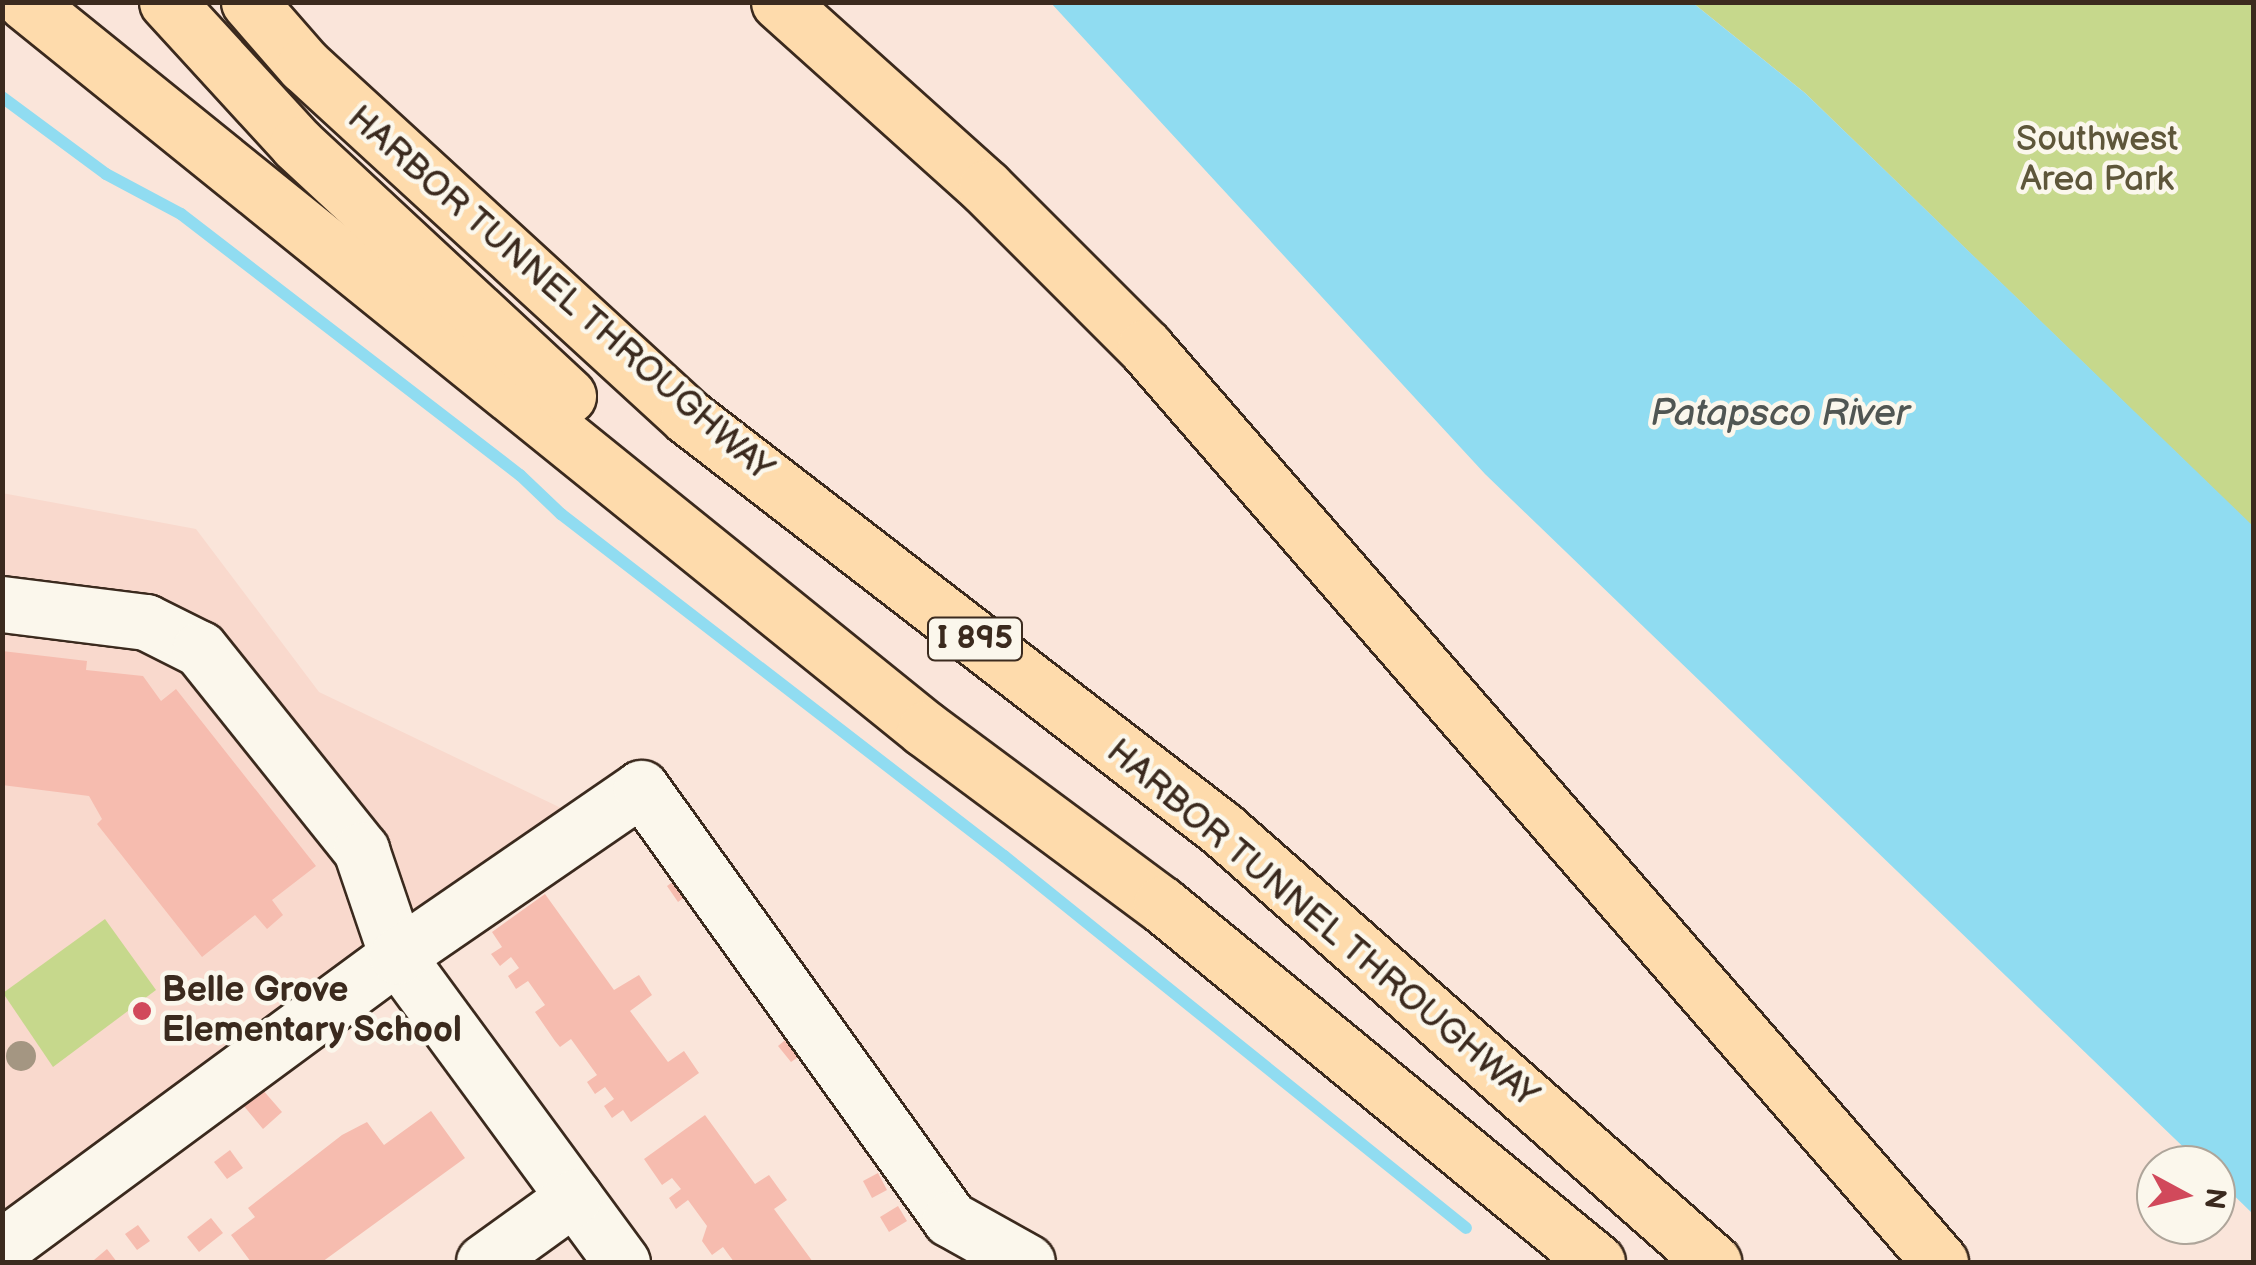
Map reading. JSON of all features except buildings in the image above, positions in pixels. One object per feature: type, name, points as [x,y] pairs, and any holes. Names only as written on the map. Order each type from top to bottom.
[{"type":"highway","name":"HARBOR TUNNEL THROUGHWAY","points":[[25,2],[925,729],[1161,904],[1596,1262]]},
{"type":"highway","name":"HARBOR TUNNEL THROUGHWAY","points":[[167,2],[296,144],[601,428],[1056,793],[1161,904]]},
{"type":"highway","name":"HARBOR TUNNEL THROUGHWAY","points":[[249,2],[304,65],[688,417],[1222,830],[1713,1262]]},
{"type":"highway","points":[[780,2],[986,188],[1144,346],[1940,1262]]},
{"type":"street","points":[[2,604],[146,622],[200,649],[361,850],[398,956],[622,1262]]},
{"type":"street","points":[[2,1247],[398,956],[642,788],[950,1218],[1027,1262]]},
{"type":"street","points":[[484,1262],[574,1197]]},
{"type":"shaded area","name":"Belle Grove Elementary School","points":[[2,493],[196,529],[319,692],[561,808],[3,1215]]},
{"type":"green space","name":"Southwest Area Park","points":[[1693,3],[2253,3],[2253,527],[1805,93]]},
{"type":"green space","points":[[105,919],[156,990],[53,1067],[3,993]]},
{"type":"water","name":"Patapsco River","points":[[1051,3],[1693,3],[1805,93],[2253,526],[2253,1214],[2236,1197],[2236,1145],[2181,1145],[1485,474]]},
{"type":"waterway","points":[[2,97],[106,174],[181,214],[520,475],[561,514],[1004,856],[1466,1228]]},
{"type":"place","name":"Belle Grove Elementary School","points":[[142,1011]]}]
